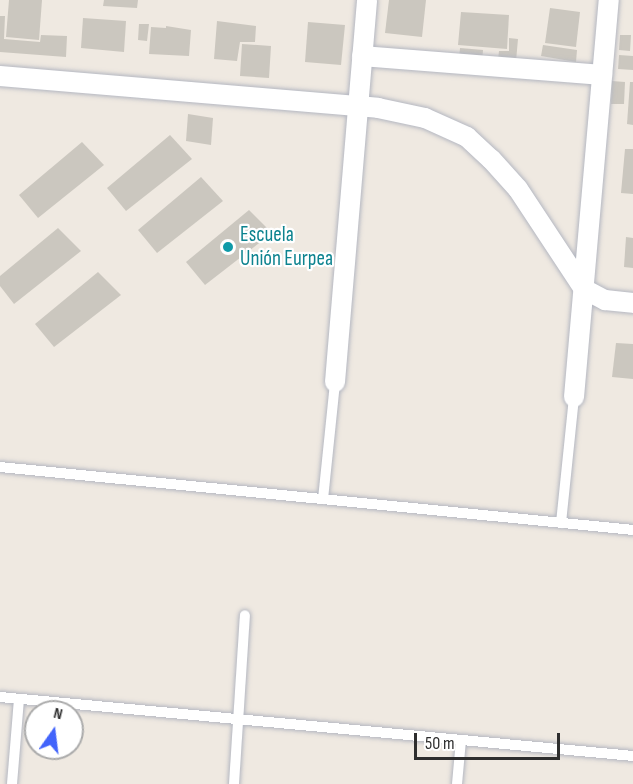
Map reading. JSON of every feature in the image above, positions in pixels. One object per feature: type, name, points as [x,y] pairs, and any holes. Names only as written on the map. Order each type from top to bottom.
[{"type":"street","points":[[335,382],[367,0]]},
{"type":"street","points":[[574,397],[609,0]]},
{"type":"street","points":[[362,56],[602,75]]},
{"type":"street","points":[[0,76],[358,107],[425,118],[467,137],[518,189],[584,289],[605,300],[633,303]]},
{"type":"lane","points":[[323,499],[335,382]]},
{"type":"lane","points":[[561,523],[574,397]]},
{"type":"lane","points":[[0,467],[633,530]]},
{"type":"lane","points":[[234,784],[245,615]]},
{"type":"lane","points":[[0,697],[633,756]]},
{"type":"lane","points":[[12,784],[19,699]]},
{"type":"lane","points":[[457,784],[461,740]]},
{"type":"building","points":[[9,0],[42,0],[39,40],[6,37]]},
{"type":"building","points":[[104,0],[138,0],[137,8],[103,6]]},
{"type":"building","points":[[389,0],[426,0],[422,37],[385,33]]},
{"type":"building","points":[[550,8],[580,12],[576,47],[545,43]]},
{"type":"building","points":[[461,12],[509,15],[507,49],[458,45]]},
{"type":"building","points":[[0,16],[5,16],[4,39],[40,42],[41,35],[67,36],[66,57],[0,52]]},
{"type":"building","points":[[83,18],[126,21],[124,52],[81,48]]},
{"type":"building","points":[[217,21],[256,26],[255,42],[240,42],[237,61],[214,59]]},
{"type":"building","points":[[308,22],[345,25],[341,65],[305,62]]},
{"type":"building","points":[[139,24],[149,24],[147,41],[138,40]]},
{"type":"building","points":[[166,26],[191,30],[189,56],[149,54],[151,27],[166,28]]},
{"type":"building","points":[[620,35],[631,35],[630,51],[619,50]]},
{"type":"building","points":[[509,38],[518,39],[516,61],[498,60],[499,51],[509,51]]},
{"type":"building","points":[[242,44],[271,46],[269,78],[240,76]]},
{"type":"building","points":[[543,45],[577,50],[576,62],[541,56]]},
{"type":"building","points":[[460,48],[483,50],[482,61],[459,59]]},
{"type":"building","points":[[619,55],[633,56],[633,70],[618,69]]},
{"type":"building","points":[[612,81],[625,82],[624,104],[611,104]]},
{"type":"building","points":[[630,82],[633,82],[633,125],[627,124]]},
{"type":"building","points":[[188,114],[213,118],[211,145],[186,141]]},
{"type":"building","points":[[170,135],[192,159],[126,211],[107,188]]},
{"type":"building","points":[[82,142],[104,165],[38,218],[19,195]]},
{"type":"building","points":[[625,149],[633,149],[633,194],[621,193]]},
{"type":"building","name":"Escuela Unión Eurpea","points":[[201,177],[223,201],[157,253],[138,230]]},
{"type":"building","name":"Escuela Unión Eurpea","points":[[249,210],[272,233],[205,285],[186,262]]},
{"type":"building","points":[[58,228],[81,251],[14,304],[0,286],[0,276]]},
{"type":"building","points":[[626,237],[633,238],[633,268],[624,267]]},
{"type":"building","points":[[98,272],[121,295],[54,347],[35,324]]},
{"type":"building","points":[[616,343],[633,344],[633,379],[612,377]]},
{"type":"place","name":"Escuela Unión Eurpea","points":[[228,247]]}]
